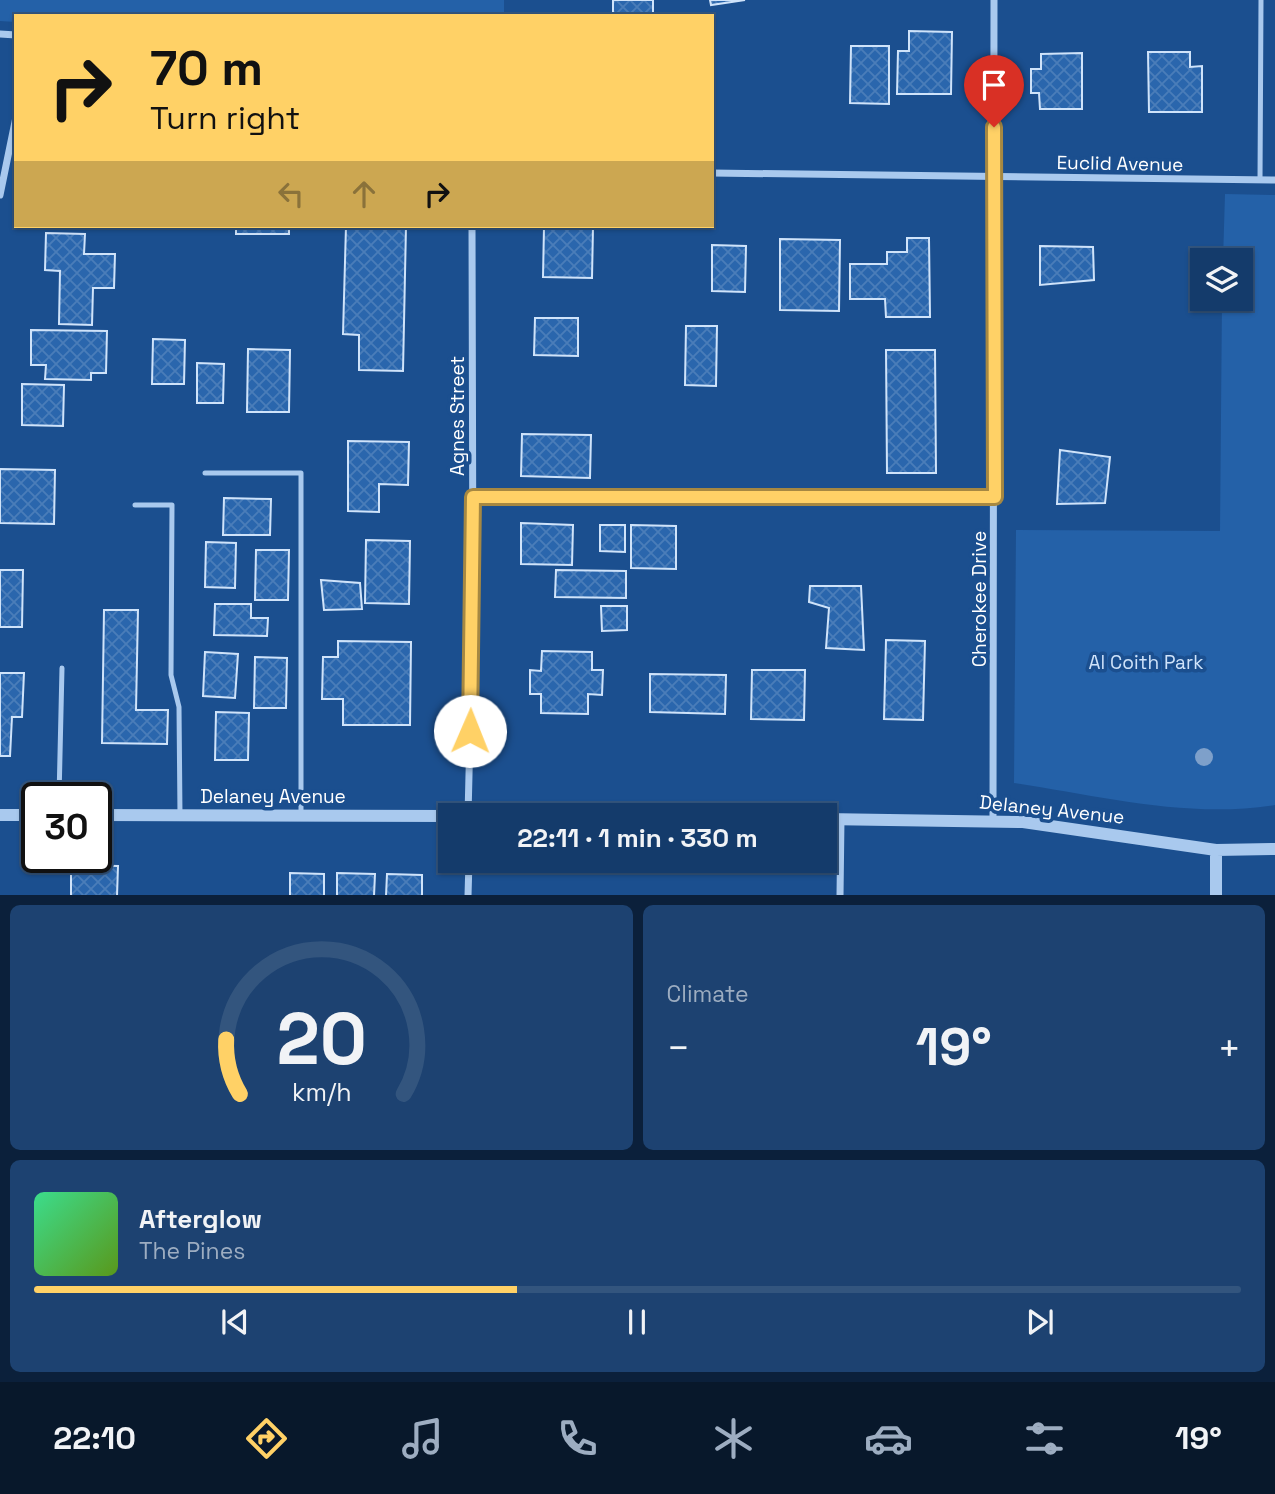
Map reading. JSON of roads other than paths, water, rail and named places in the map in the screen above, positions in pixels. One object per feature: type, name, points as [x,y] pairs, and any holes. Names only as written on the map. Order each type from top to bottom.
[{"type":"street","name":"Cherokee Drive","points":[[993,820],[994,0]]},
{"type":"street","points":[[0,195],[14,127]]},
{"type":"street","name":"Euclid Avenue","points":[[714,173],[1275,180]]},
{"type":"street","name":"Agnes Street","points":[[468,803],[473,497],[472,228]]},
{"type":"street","points":[[0,815],[21,815]]},
{"type":"street","name":"Delaney Avenue","points":[[112,815],[438,816]]},
{"type":"street","name":"Delaney Avenue","points":[[837,819],[993,820],[1069,827],[1216,850],[1275,849]]},
{"type":"street","points":[[840,895],[841,819]]},
{"type":"street","points":[[1216,850],[1216,895]]},
{"type":"street","points":[[468,895],[469,873]]},
{"type":"lane","points":[[1259,180],[1261,0]]},
{"type":"lane","points":[[205,472],[301,472],[301,815]]},
{"type":"lane","points":[[473,497],[995,497]]},
{"type":"lane","points":[[135,505],[172,505],[171,675],[179,706],[180,815]]},
{"type":"lane","points":[[59,782],[62,668]]},
{"type":"park label","name":"Al Coith Park","points":[[1146,662]]}]
